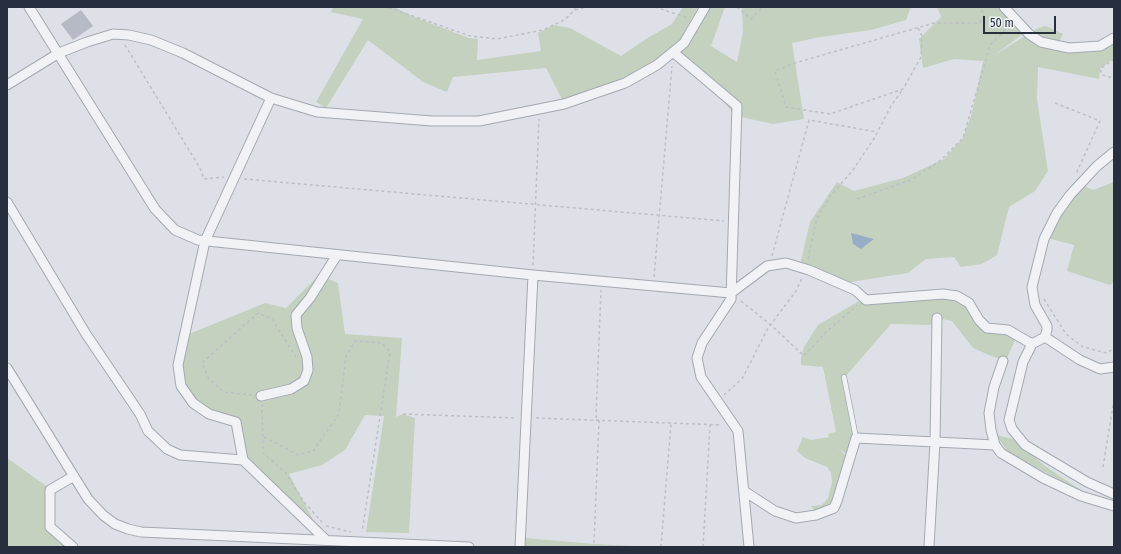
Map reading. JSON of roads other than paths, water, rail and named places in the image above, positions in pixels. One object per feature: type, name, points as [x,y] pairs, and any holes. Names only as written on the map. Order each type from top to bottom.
[{"type":"street","points":[[29,7],[59,53],[154,209],[175,230],[198,240],[602,282],[731,293],[770,265],[786,263],[806,269],[855,290],[866,300],[943,294],[957,296],[969,302],[979,320],[987,328],[1008,330],[1032,344]]},
{"type":"street","points":[[7,85],[59,53],[113,34],[151,40],[183,53],[271,98],[317,112],[444,121],[479,121],[540,109],[592,96],[625,83],[657,65],[684,43],[705,7]]},
{"type":"street","points":[[1004,7],[1029,34],[1041,42],[1069,48],[1100,46],[1114,38]]},
{"type":"street","points":[[673,52],[737,106],[731,293],[724,312],[702,343],[697,358],[701,377],[738,431],[749,547]]},
{"type":"street","points":[[271,98],[205,241],[178,365],[182,386],[193,403],[209,414],[236,422],[243,460],[326,540]]},
{"type":"street","points":[[1045,337],[1047,326],[1035,305],[1032,287],[1044,239],[1057,213],[1070,194],[1097,166],[1114,152]]},
{"type":"street","points":[[7,202],[86,334],[140,414],[148,431],[167,449],[180,455],[243,460]]},
{"type":"street","points":[[261,396],[291,390],[304,381],[307,373],[307,357],[297,328],[296,315],[310,298],[338,255]]},
{"type":"street","points":[[520,547],[533,275]]},
{"type":"street","points":[[929,547],[935,442],[937,318]]},
{"type":"street","points":[[1045,337],[1032,344],[1023,362],[1012,403],[1010,420],[1012,429],[1025,445],[1057,466],[1114,494]]},
{"type":"street","points":[[1045,337],[1080,360],[1100,369],[1114,367]]},
{"type":"street","points":[[1003,361],[994,388],[989,413],[995,445],[1001,453],[1043,478],[1080,496],[1114,506]]},
{"type":"street","points":[[7,368],[88,499],[103,515],[115,524],[141,532],[469,547]]},
{"type":"street","points":[[744,492],[775,511],[796,518],[816,516],[834,508],[856,438],[995,445]]},
{"type":"street","points":[[73,547],[50,527],[50,490],[74,476]]},
{"type":"lane","points":[[844,377],[856,438]]},
{"type":"water","points":[[851,233],[874,239],[861,249],[853,244]]}]
